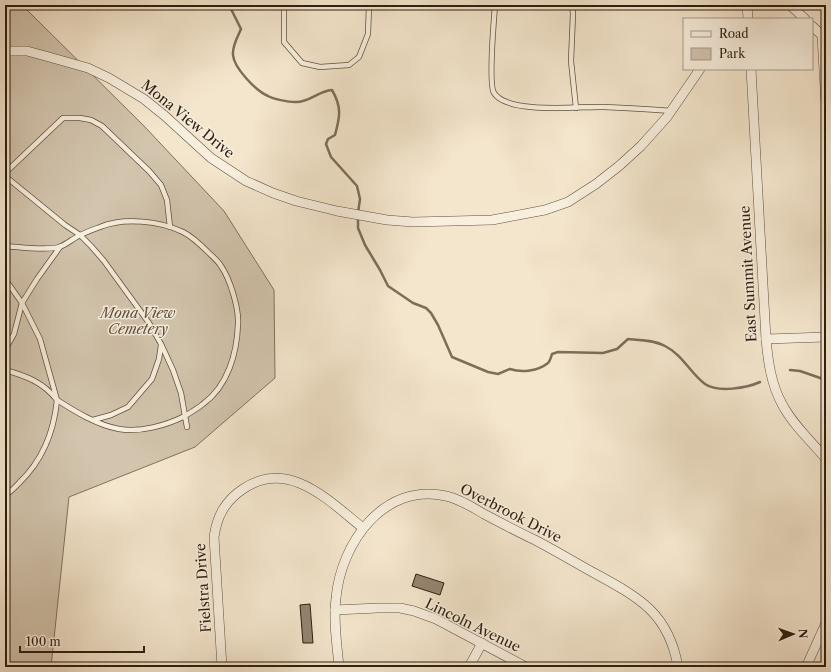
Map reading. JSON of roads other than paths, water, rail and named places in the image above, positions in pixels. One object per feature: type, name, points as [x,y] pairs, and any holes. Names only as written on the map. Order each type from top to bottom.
[{"type":"street","points":[[747,5],[748,18]]},
{"type":"street","points":[[790,5],[804,18]]},
{"type":"street","points":[[813,27],[824,38],[826,105]]},
{"type":"street","name":"Mona View Drive","points":[[5,51],[27,51],[88,68],[109,78],[144,99],[211,158],[246,182],[296,201],[352,214],[406,221],[441,222],[492,220],[545,210],[568,202],[596,184],[619,166],[656,130],[672,110],[699,70]]},
{"type":"street","name":"East Summit Avenue","points":[[751,70],[768,361],[773,382],[781,403],[792,421],[826,459]]},
{"type":"street","points":[[766,339],[826,338]]},
{"type":"street","name":"Fielstra Drive","points":[[222,667],[214,537],[215,528],[227,502],[249,484],[276,478],[292,479],[308,486],[324,496],[363,528]]},
{"type":"street","name":"Overbrook Drive","points":[[339,667],[335,610],[338,584],[341,571],[354,542],[363,528],[385,507],[399,500],[414,496],[434,494],[457,499],[554,550],[633,595],[641,601],[660,621],[673,647],[678,667]]},
{"type":"street","name":"Lincoln Avenue","points":[[335,610],[400,608],[414,611],[436,619],[526,667]]},
{"type":"street","points":[[806,667],[826,623]]},
{"type":"street","points":[[469,667],[482,643]]},
{"type":"lane","points":[[284,5],[284,42],[302,63],[320,67],[349,65],[359,57],[368,34],[369,5]]},
{"type":"lane","points":[[495,5],[491,80],[494,93],[504,101],[524,106],[558,109],[602,107],[672,110]]},
{"type":"lane","points":[[572,5],[571,61],[576,108]]},
{"type":"lane","points":[[5,173],[62,118],[80,118],[91,120],[102,126],[112,135],[161,185],[167,200],[170,227]]},
{"type":"lane","points":[[5,176],[65,225],[80,235],[91,246],[149,323],[161,344],[180,393],[187,427]]},
{"type":"lane","points":[[5,350],[14,334],[22,303],[60,247],[80,235],[102,226],[127,221],[144,222],[170,227],[184,232],[197,242],[222,267],[230,284],[236,306],[238,338],[226,377],[204,404],[185,416],[162,426],[142,429],[119,429],[93,420],[57,400],[42,384],[23,375],[5,370]]},
{"type":"lane","points":[[5,246],[41,248],[60,247]]},
{"type":"lane","points":[[5,279],[22,303],[40,339],[57,400],[54,422],[44,448],[34,466],[23,479],[5,495]]},
{"type":"lane","points":[[93,420],[111,415],[128,407],[143,391],[152,379],[159,358],[161,344]]},
{"type":"waterway","points":[[151,5],[164,5]]},
{"type":"waterway","points":[[229,5],[241,29],[233,48],[234,60],[241,72],[258,89],[270,97],[295,102],[305,101],[322,92],[332,90],[339,107],[339,117],[335,135],[328,139],[326,144],[331,157],[357,186],[360,199],[358,213]]},
{"type":"waterway","points":[[358,218],[358,228],[365,245],[388,286],[413,303],[426,308],[431,313],[452,357],[488,372],[498,374],[510,369],[520,371],[540,368],[548,363],[552,354],[558,352],[603,353],[617,349],[628,339],[652,341],[665,346],[677,354],[700,380],[711,387],[732,389],[760,382]]},
{"type":"waterway","points":[[790,370],[800,371],[826,380]]},
{"type":"park label","name":"Mona View Cemetery","points":[[138,322]]}]
